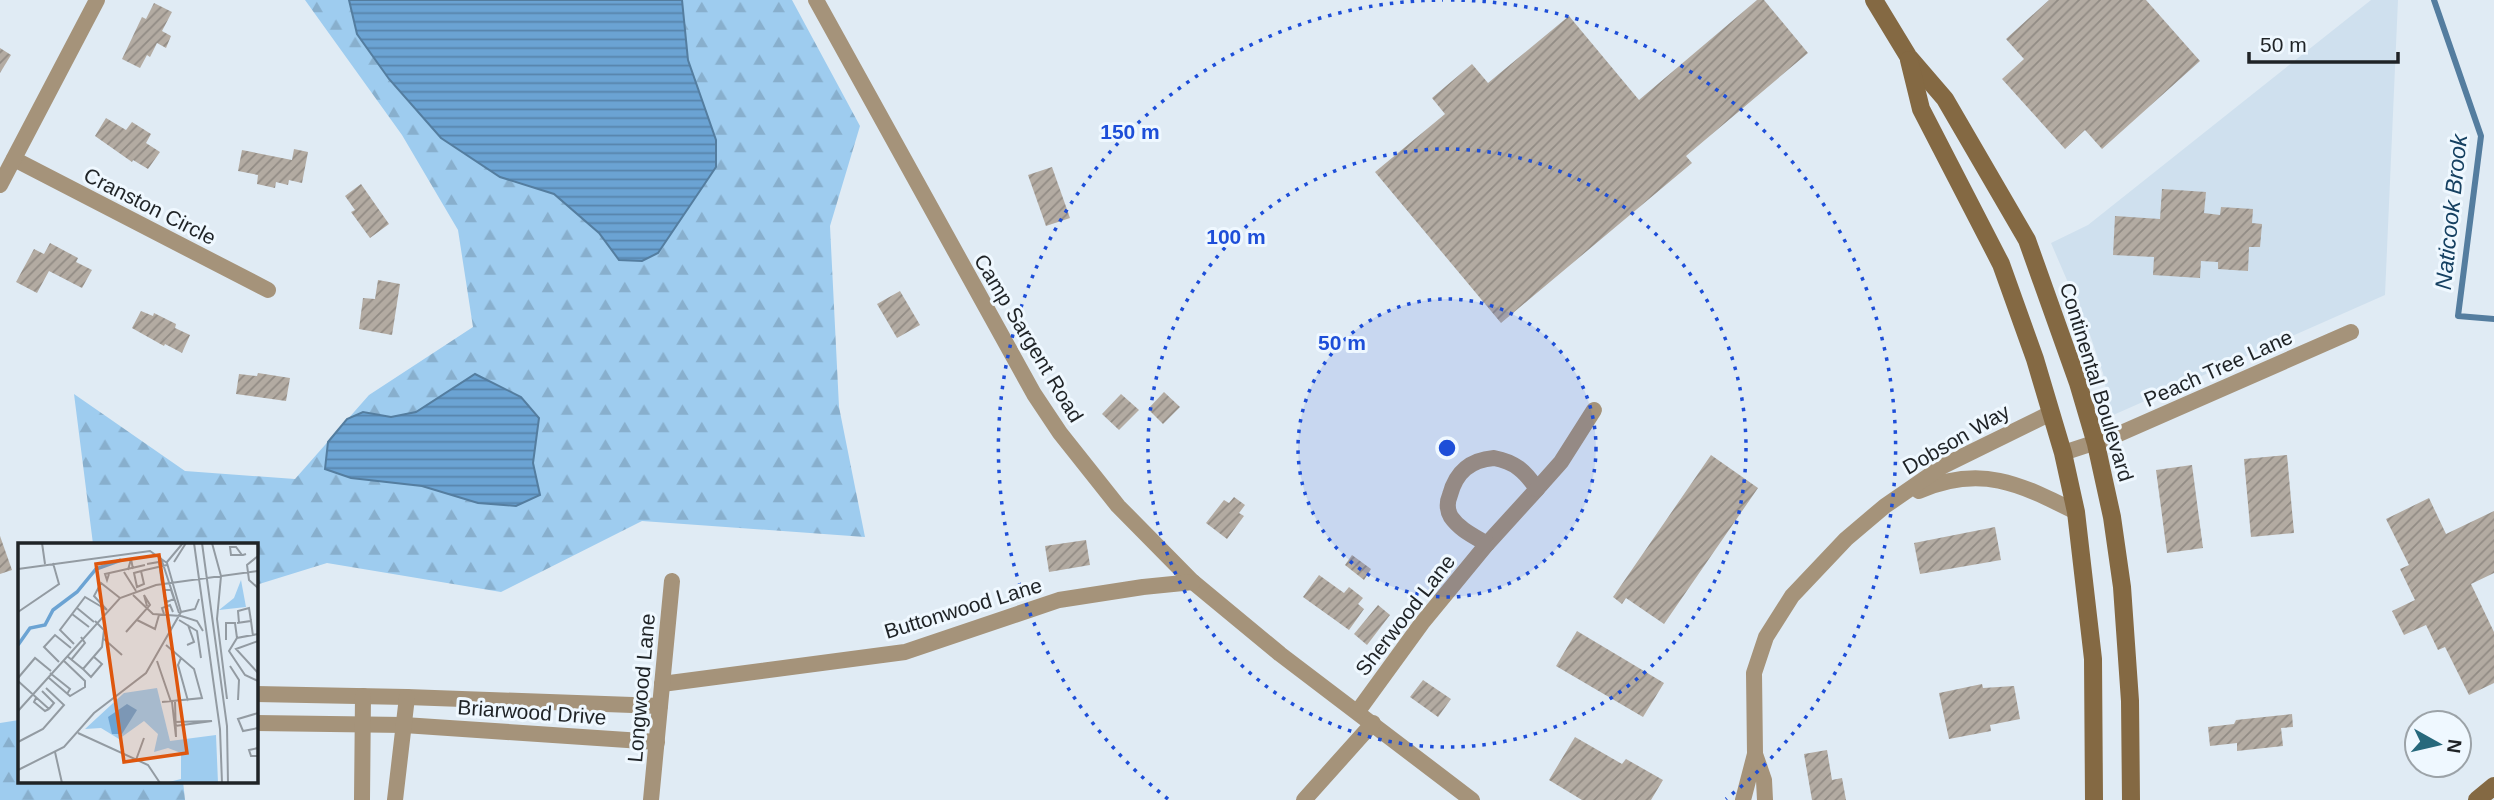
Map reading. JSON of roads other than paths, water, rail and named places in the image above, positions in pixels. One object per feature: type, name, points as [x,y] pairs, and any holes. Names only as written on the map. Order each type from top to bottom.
[{"type":"main road","name":"Continental Boulevard","points":[[1874,0],[1908,56],[1945,99],[2027,240],[2063,336],[2096,444],[2112,517],[2122,587],[2130,701],[2131,800]]},
{"type":"main road","name":"Continental Boulevard","points":[[1908,56],[1922,109],[2001,264],[2035,359],[2063,453],[2076,512],[2093,659],[2094,800]]},
{"type":"main road","points":[[2477,800],[2494,786]]},
{"type":"street","points":[[0,185],[97,0]]},
{"type":"street","name":"Camp Sargent Road","points":[[816,0],[1034,394],[1060,433],[1118,506],[1194,582],[1280,654],[1472,800]]},
{"type":"street","name":"Cranston Circle","points":[[14,159],[268,290]]},
{"type":"street","name":"Peach Tree Lane","points":[[2063,453],[2096,444],[2351,332]]},
{"type":"street","name":"Sherwood Lane","points":[[1358,711],[1422,623],[1487,544],[1561,461],[1594,410]]},
{"type":"street","name":"Dobson Way","points":[[1765,800],[1764,780],[1755,754],[1754,673],[1766,637],[1793,596],[1817,567],[1885,506],[1942,466],[2051,412]]},
{"type":"street","name":"Sherwood Lane","points":[[1487,544],[1463,530],[1449,514],[1451,489],[1463,469],[1482,459],[1510,461],[1525,472],[1537,489]]},
{"type":"street","name":"Dobson Way","points":[[1885,506],[1942,481],[1983,477],[2025,487],[2076,512]]},
{"type":"street","name":"Longwood Lane","points":[[652,800],[672,581]]},
{"type":"street","name":"Buttonwood Lane","points":[[662,684],[905,652],[1059,600],[1194,582]]},
{"type":"street","name":"Briarwood Drive","points":[[257,694],[660,706]]},
{"type":"street","points":[[362,800],[363,696]]},
{"type":"street","points":[[395,800],[407,697]]},
{"type":"street","name":"Briarwood Drive","points":[[257,723],[404,725],[657,742]]},
{"type":"street","points":[[1304,800],[1373,723]]},
{"type":"street","name":"Dobson Way","points":[[1743,800],[1746,779],[1755,754]]},
{"type":"waterway","name":"Naticook Brook","points":[[2434,0],[2481,136],[2458,316],[2494,319]]}]
